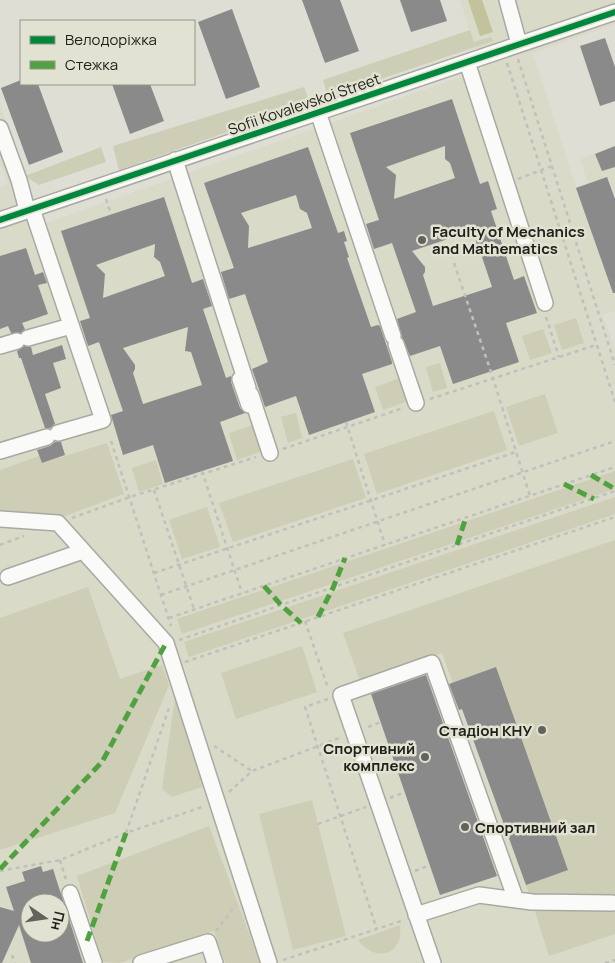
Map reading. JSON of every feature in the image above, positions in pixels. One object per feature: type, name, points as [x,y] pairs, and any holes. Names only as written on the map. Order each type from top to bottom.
[{"type":"street","points":[[506,0],[518,49]]},
{"type":"street","name":"Sofii Kovalevskoi Street","points":[[0,220],[467,62],[518,49],[615,12]]},
{"type":"street","points":[[467,62],[545,303]]},
{"type":"street","points":[[318,112],[416,403]]},
{"type":"street","points":[[0,128],[103,420],[0,451]]},
{"type":"street","points":[[175,160],[270,453]]},
{"type":"street","points":[[217,311],[249,405],[251,395]]},
{"type":"street","points":[[0,346],[71,326]]},
{"type":"street","points":[[0,519],[58,523],[166,643],[269,963]]},
{"type":"street","points":[[8,577],[83,551]]},
{"type":"street","points":[[433,963],[354,732],[336,696],[432,663],[516,900]]},
{"type":"street","points":[[70,893],[94,963]]},
{"type":"street","points":[[416,915],[479,895],[516,900],[612,903]]},
{"type":"street","points":[[141,963],[208,942],[215,963]]},
{"type":"path","points":[[518,49],[552,166],[615,365]]},
{"type":"path","points":[[506,57],[615,402]]},
{"type":"path","points":[[506,183],[552,166]]},
{"type":"path","points":[[105,196],[111,214]]},
{"type":"path","points":[[454,263],[530,496]]},
{"type":"path","points":[[545,303],[547,323],[559,358]]},
{"type":"path","points":[[58,523],[130,497],[596,346]]},
{"type":"path","points":[[346,422],[385,545]]},
{"type":"path","points":[[111,441],[174,634]]},
{"type":"path","points":[[162,595],[615,441]]},
{"type":"path","points":[[154,574],[516,452]]},
{"type":"path","points":[[169,618],[615,467]]},
{"type":"path","points":[[203,473],[242,593]]},
{"type":"path","points":[[154,490],[194,609]]},
{"type":"path","points":[[176,641],[615,492]]},
{"type":"path","points":[[181,656],[183,663],[615,517]]},
{"type":"path","points":[[0,545],[25,536]]},
{"type":"path","points":[[305,621],[336,696],[305,707],[377,930]]},
{"type":"path","points":[[126,833],[178,682]]},
{"type":"path","points":[[0,871],[60,860],[126,833],[218,801],[252,771],[381,722]]},
{"type":"path","points":[[195,733],[252,771]]},
{"type":"path","points":[[318,824],[405,792]]},
{"type":"path","points":[[60,860],[70,893]]},
{"type":"path","points":[[208,942],[246,892]]},
{"type":"path","points":[[294,957],[416,915]]},
{"type":"path","points":[[12,955],[15,963]]},
{"type":"path","points":[[605,963],[615,960]]},
{"type":"shaded area","points":[[460,0],[615,0],[615,24],[533,53],[576,187],[588,183],[580,159],[615,146],[615,311],[603,315],[615,350],[615,963],[0,963],[0,187],[8,184],[0,163],[0,105],[25,176],[38,226],[483,69]]},
{"type":"shaded area","points":[[470,30],[474,42],[491,37],[493,41],[328,97],[323,80]]},
{"type":"shaded area","points":[[304,87],[310,103],[119,170],[113,146]]},
{"type":"shaded area","points":[[101,147],[106,162],[39,185],[25,176]]},
{"type":"shaded area","points":[[576,318],[584,343],[562,350],[554,325]]},
{"type":"shaded area","points":[[543,329],[552,353],[530,360],[522,336]]},
{"type":"shaded area","points":[[440,363],[447,388],[433,392],[426,367]]},
{"type":"shaded area","points":[[403,377],[411,400],[383,410],[375,387]]},
{"type":"shaded area","points":[[545,394],[558,433],[519,446],[506,407]]},
{"type":"shaded area","points":[[494,411],[507,450],[377,494],[364,454]]},
{"type":"shaded area","points":[[296,413],[302,438],[288,443],[281,417]]},
{"type":"shaded area","points":[[254,425],[263,451],[237,460],[229,433]]},
{"type":"shaded area","points":[[107,443],[124,494],[60,518],[0,511],[0,470],[39,456],[42,463]]},
{"type":"shaded area","points":[[353,459],[366,498],[233,542],[219,503]]},
{"type":"shaded area","points":[[156,460],[163,484],[139,492],[132,468]]},
{"type":"shaded area","points":[[615,471],[615,489],[182,634],[177,619]]},
{"type":"shaded area","points":[[615,497],[615,514],[189,657],[184,642]]},
{"type":"shaded area","points":[[207,507],[220,547],[182,559],[169,520]]},
{"type":"shaded area","name":"Стадіон КНУ","points":[[615,540],[615,934],[549,956],[532,902],[442,653],[360,681],[343,633]]},
{"type":"shaded area","points":[[88,587],[120,679],[162,665],[169,685],[115,813],[0,850],[0,618]]},
{"type":"shaded area","points":[[302,646],[317,692],[236,719],[221,673]]},
{"type":"shaded area","points":[[175,697],[204,786],[172,797],[162,789]]},
{"type":"shaded area","points":[[312,800],[346,936],[293,950],[259,814]]},
{"type":"shaded area","points":[[209,826],[260,963],[225,963],[214,931],[120,963],[103,962],[77,876]]},
{"type":"shaded area","points":[[400,925],[398,944],[387,953],[372,952],[358,940]]},
{"type":"green space","points":[[468,0],[482,0],[493,32],[480,36]]},
{"type":"building","points":[[302,0],[340,0],[359,51],[325,63]]},
{"type":"building","points":[[400,0],[440,0],[447,21],[411,32]]},
{"type":"building","points":[[232,9],[260,87],[226,99],[198,22]]},
{"type":"building","points":[[605,38],[615,67],[615,101],[600,106],[580,46]]},
{"type":"building","points":[[20,80],[20,85],[38,85],[63,152],[29,165],[1,88]]},
{"type":"building","points":[[112,85],[150,85],[164,121],[130,134]]},
{"type":"building","name":"Faculty of Mechanics and Mathematics","points":[[452,99],[480,184],[488,181],[497,209],[491,211],[514,280],[524,276],[537,313],[506,323],[519,362],[453,384],[440,346],[410,356],[397,319],[416,312],[392,243],[374,249],[366,224],[379,220],[350,133]],"holes":[[[445,146],[445,159],[450,163],[455,178],[394,199],[396,175],[386,167]],[[478,229],[474,253],[481,254],[492,287],[433,306],[423,275],[425,267],[412,251]]]},
{"type":"building","points":[[615,146],[615,167],[602,171],[595,154]]},
{"type":"building","points":[[308,147],[338,233],[344,231],[347,241],[344,242],[349,257],[347,258],[371,327],[380,326],[392,362],[392,364],[362,374],[375,412],[309,435],[296,396],[265,407],[252,369],[268,362],[245,294],[229,299],[221,272],[234,268],[204,183]],"holes":[[[296,195],[300,209],[307,213],[312,228],[248,248],[249,226],[241,213]]]},
{"type":"building","points":[[607,177],[615,199],[615,293],[613,293],[576,188]]},
{"type":"building","points":[[164,197],[192,283],[203,279],[212,306],[203,309],[226,378],[231,376],[231,382],[240,408],[245,413],[220,422],[233,461],[165,483],[153,445],[123,455],[111,415],[123,411],[99,342],[88,346],[80,321],[90,318],[61,231]],"holes":[[[155,244],[154,257],[160,262],[165,276],[103,298],[105,274],[96,265]],[[188,327],[185,351],[191,352],[202,385],[143,404],[133,373],[135,365],[123,348]]]},
{"type":"building","points":[[26,248],[35,275],[43,272],[47,283],[38,285],[48,314],[22,323],[25,329],[21,333],[11,333],[8,326],[0,329],[0,256]]},
{"type":"building","points":[[62,345],[66,359],[53,363],[61,388],[45,394],[55,424],[50,428],[45,428],[17,351],[24,346],[31,347],[33,355]]},
{"type":"building","points":[[55,442],[61,442],[65,455],[42,463],[37,450],[50,446]]},
{"type":"building","points":[[496,667],[568,870],[526,885],[462,709],[459,710],[449,684]]},
{"type":"building","name":"Спортивний комплекс","points":[[426,675],[497,876],[440,895],[371,694]]},
{"type":"building","points":[[41,866],[43,872],[53,869],[61,893],[20,893],[20,928],[19,925],[2,963],[0,963],[0,907],[14,911],[6,887],[25,881],[22,872]]},
{"type":"building","points":[[70,922],[83,963],[31,963],[25,943],[70,943]]},
{"type":"marked path","points":[[591,475],[615,489]]},
{"type":"marked path","points":[[564,484],[594,499]]},
{"type":"marked path","points":[[457,545],[466,517]]},
{"type":"marked path","points":[[318,617],[333,588],[345,558]]},
{"type":"marked path","points":[[264,586],[301,623]]},
{"type":"marked path","points":[[0,869],[102,762],[166,643]]},
{"type":"marked path","points":[[87,941],[126,833]]},
{"type":"cycle path","points":[[0,220],[615,12]]},
{"type":"place","name":"Faculty of Mechanics and Mathematics","points":[[422,240]]},
{"type":"place","name":"Стадіон КНУ","points":[[542,730]]},
{"type":"place","name":"Спортивний комплекс","points":[[425,757]]},
{"type":"place","name":"Спортивний зал","points":[[465,827]]}]
